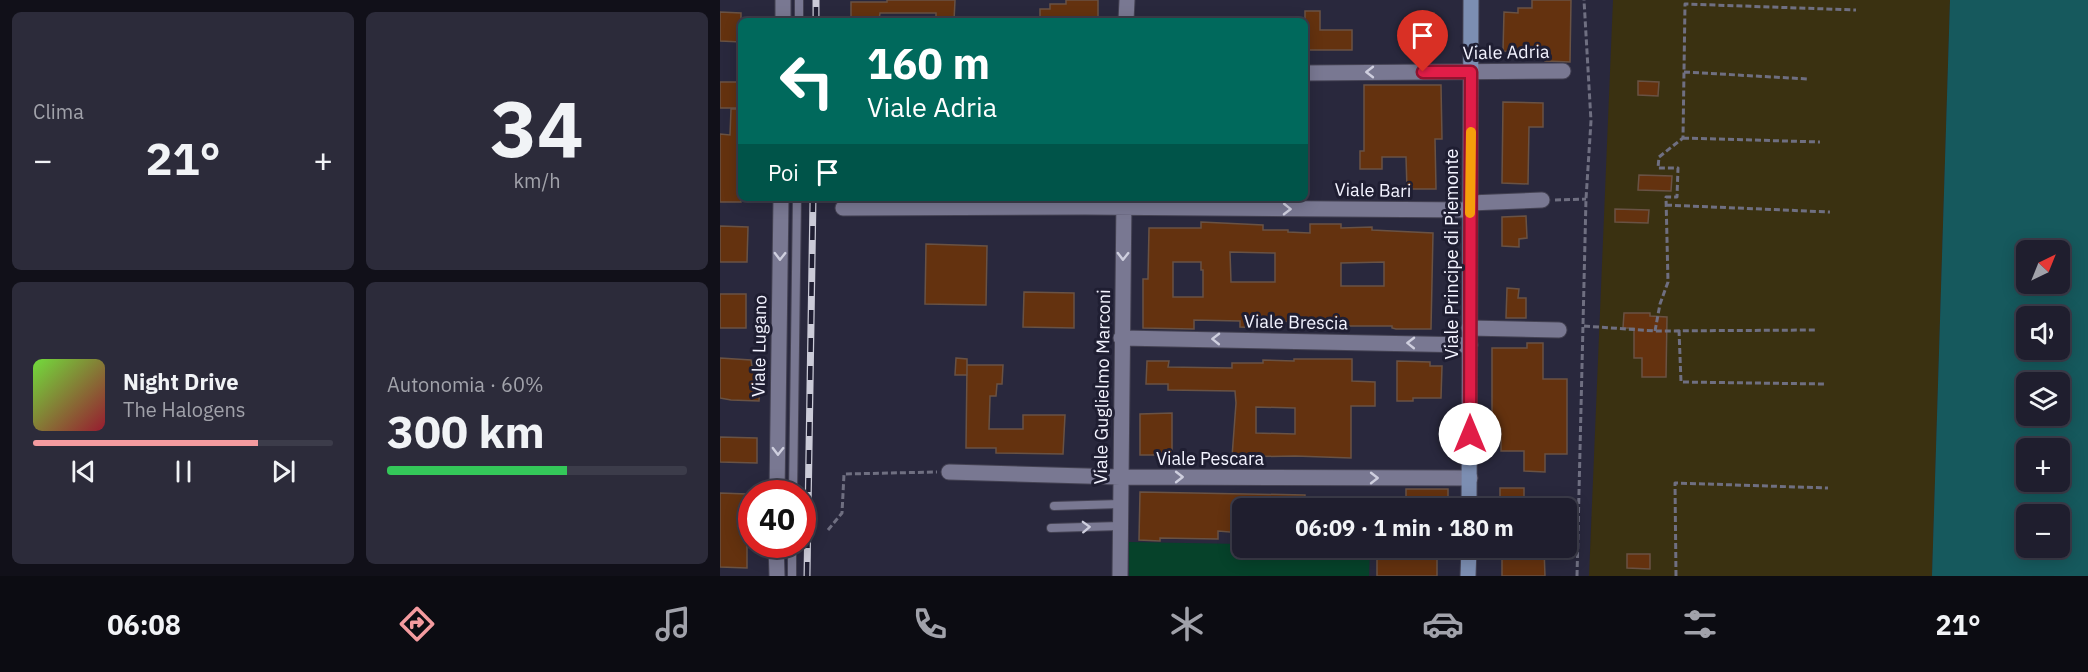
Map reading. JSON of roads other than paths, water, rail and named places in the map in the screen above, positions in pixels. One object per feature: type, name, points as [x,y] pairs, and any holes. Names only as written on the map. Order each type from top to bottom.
[{"type":"street","points":[[783,0],[783,18]]},
{"type":"street","points":[[1126,18],[1127,0]]},
{"type":"street","name":"Viale Principe di Piemonte","points":[[1469,498],[1471,0]]},
{"type":"street","name":"Viale Adria","points":[[1308,73],[1563,71]]},
{"type":"street","name":"Viale Bari","points":[[843,208],[1124,203],[1470,206],[1542,200]]},
{"type":"street","name":"Viale Lugano","points":[[777,480],[781,201]]},
{"type":"street","name":"Viale Guglielmo Marconi","points":[[1120,576],[1124,203]]},
{"type":"street","points":[[1470,328],[1559,330]]},
{"type":"street","name":"Viale Brescia","points":[[1121,338],[1470,345]]},
{"type":"street","name":"Viale Pescara","points":[[950,472],[1120,477],[1470,478]]},
{"type":"street","points":[[776,558],[777,576]]},
{"type":"street","points":[[1468,576],[1469,558]]},
{"type":"lane","points":[[799,0],[799,18]]},
{"type":"lane","points":[[793,480],[797,201]]},
{"type":"lane","points":[[1054,506],[1120,504]]},
{"type":"lane","points":[[1051,528],[1120,526]]},
{"type":"lane","points":[[792,558],[792,576]]},
{"type":"railway","points":[[816,0],[816,18]]},
{"type":"railway","points":[[807,576],[813,201]]}]
